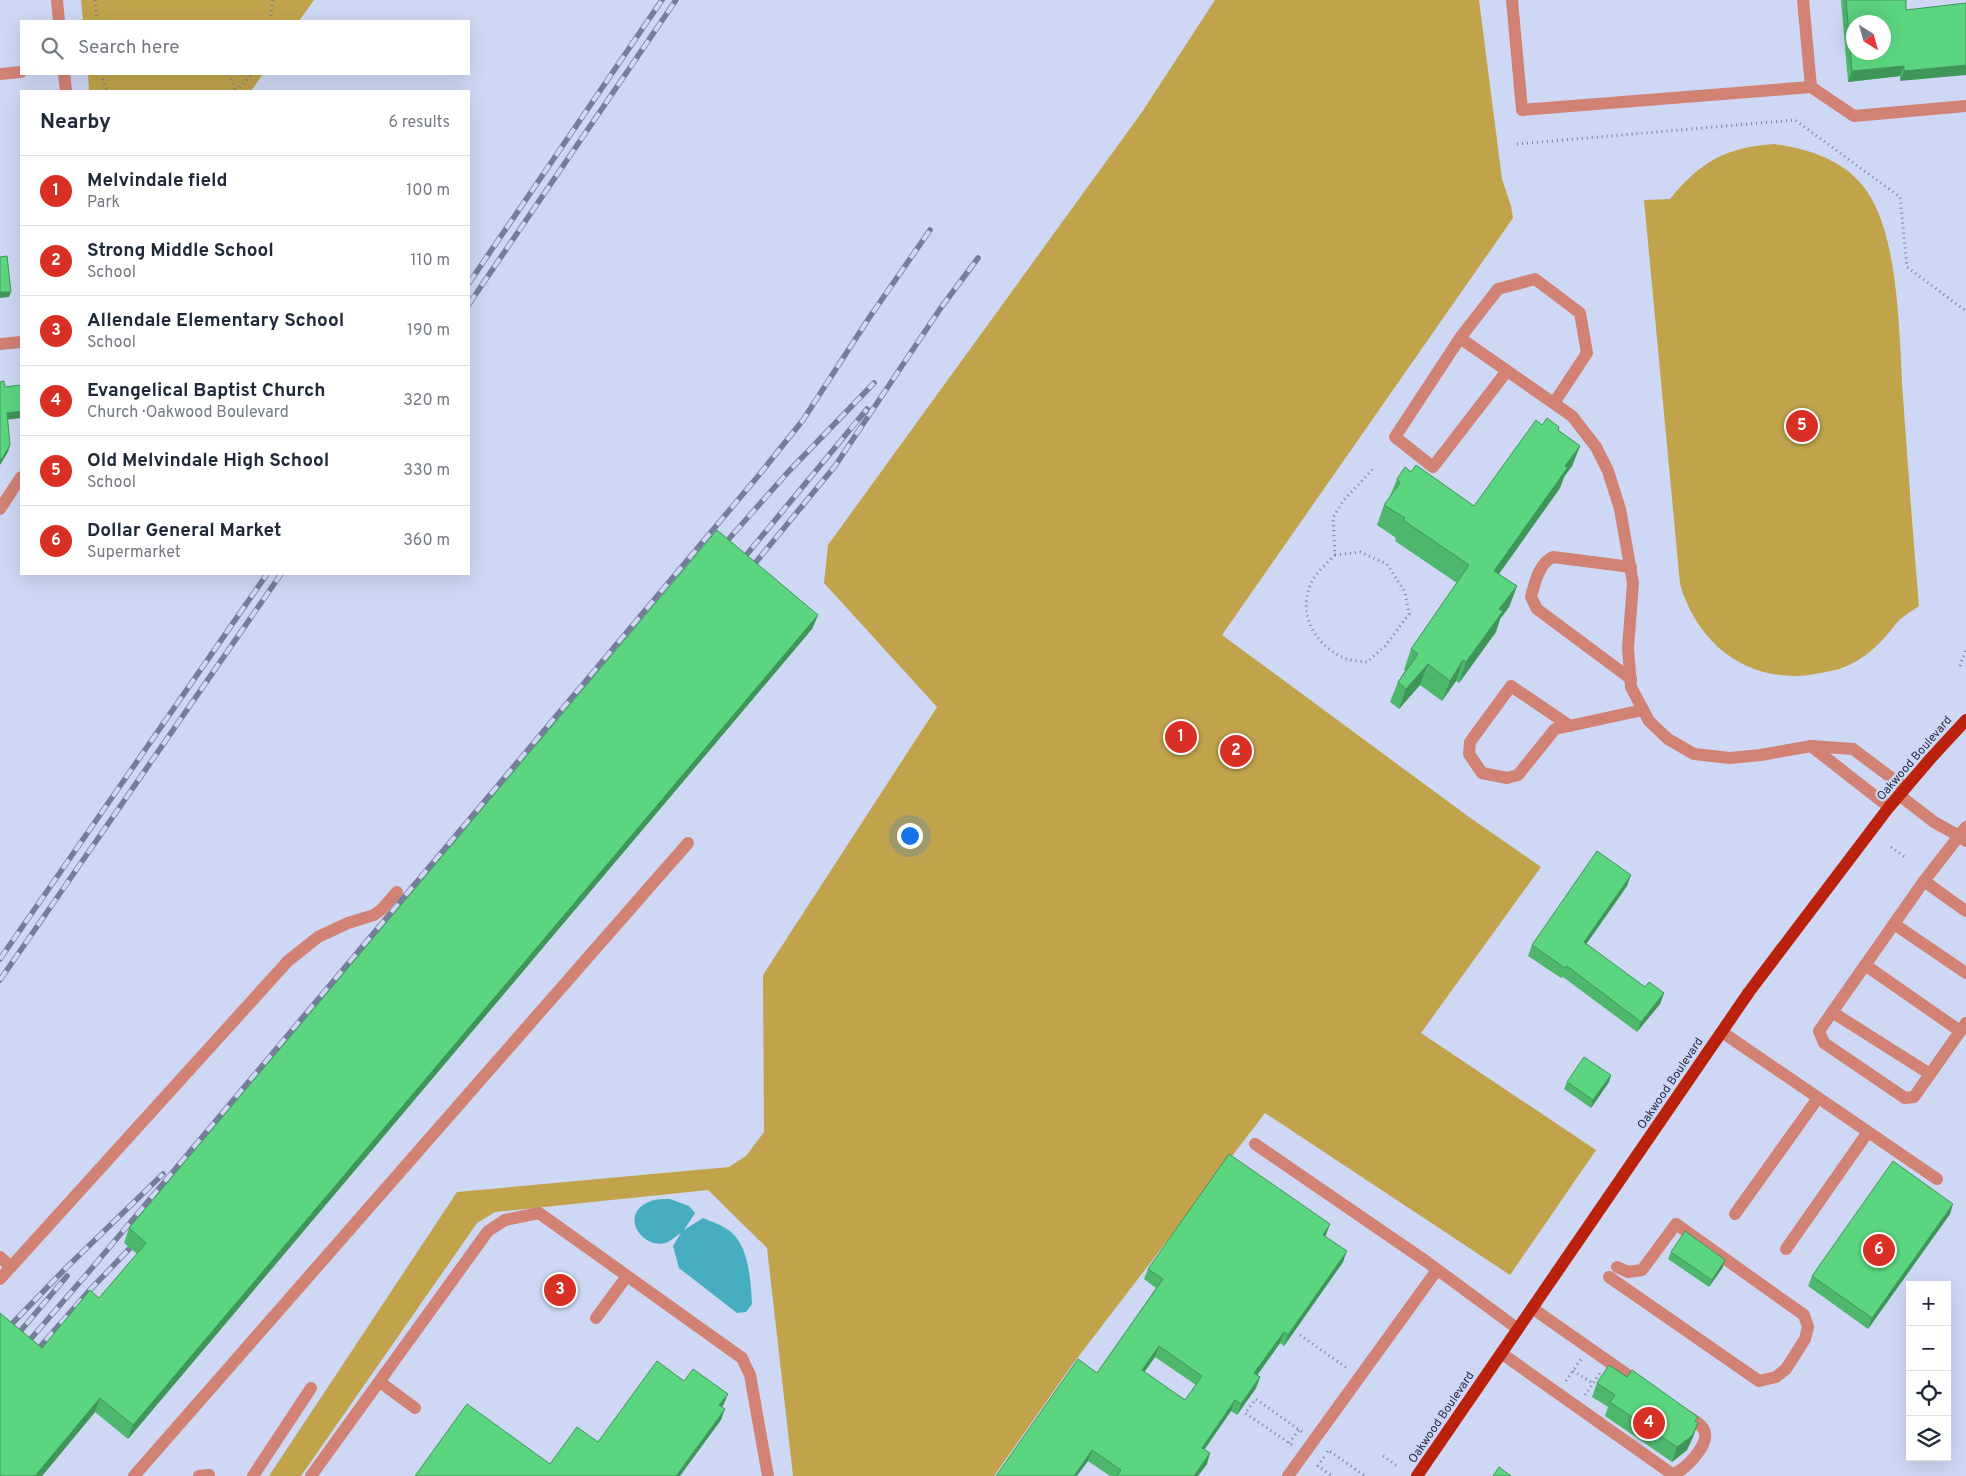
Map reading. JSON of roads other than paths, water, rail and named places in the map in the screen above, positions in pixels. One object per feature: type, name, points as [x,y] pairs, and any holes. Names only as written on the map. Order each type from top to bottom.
[{"type":"main road","name":"Oakwood Boulevard","points":[[1417,1476],[1749,992],[1890,807],[1966,720]]},
{"type":"street","points":[[57,0],[59,20]]},
{"type":"street","points":[[1512,0],[1522,110],[1811,87],[1854,116],[1966,106]]},
{"type":"street","points":[[1803,0],[1811,87]]},
{"type":"street","points":[[0,74],[20,72]]},
{"type":"street","points":[[64,75],[66,90]]},
{"type":"street","points":[[1507,371],[1433,467],[1395,437],[1460,338],[1498,289],[1535,279],[1580,313],[1587,354],[1554,403]]},
{"type":"street","points":[[1460,338],[1572,416],[1596,447],[1608,471],[1620,509],[1633,583],[1628,648],[1631,687],[1649,722],[1668,739],[1694,754],[1730,758],[1761,755],[1811,746],[1853,749],[1934,822],[1964,834],[1924,881],[1894,924],[1865,965],[1832,1012],[1819,1031],[1824,1043],[1905,1098],[1914,1097],[1963,1027],[1865,965]]},
{"type":"street","points":[[0,344],[20,342]]},
{"type":"street","points":[[0,509],[20,479]]},
{"type":"street","points":[[1630,567],[1553,557],[1542,566],[1531,597],[1537,609],[1630,679]]},
{"type":"street","points":[[1570,726],[1511,686],[1470,742],[1469,754],[1482,773],[1507,778],[1518,775],[1555,729],[1570,726],[1644,710]]},
{"type":"street","points":[[1811,746],[1890,807]]},
{"type":"street","points":[[134,1476],[688,844]]},
{"type":"street","points":[[1924,881],[1966,911]]},
{"type":"street","points":[[0,1279],[288,960],[318,937],[348,923],[374,915],[397,892]]},
{"type":"street","points":[[1894,924],[1966,973]]},
{"type":"street","points":[[1832,1012],[1930,1074]]},
{"type":"street","points":[[1722,1032],[1937,1180]]},
{"type":"street","points":[[1735,1214],[1818,1098]]},
{"type":"street","points":[[1786,1249],[1868,1132]]},
{"type":"street","points":[[1255,1144],[1437,1270],[1518,1329]]},
{"type":"street","points":[[311,1476],[488,1231],[506,1220],[539,1214],[742,1358],[750,1375],[768,1476]]},
{"type":"street","points":[[1676,1224],[1804,1315],[1808,1327],[1805,1340],[1786,1369],[1776,1376],[1759,1381],[1613,1272],[1642,1270],[1676,1224]]},
{"type":"street","points":[[0,1257],[11,1267]]},
{"type":"street","points":[[1288,1476],[1437,1270]]},
{"type":"street","points":[[596,1318],[627,1276]]},
{"type":"street","points":[[1532,1308],[1653,1392]]},
{"type":"street","points":[[1501,1353],[1672,1474],[1686,1468],[1703,1444],[1705,1433],[1702,1428],[1676,1408]]},
{"type":"street","points":[[380,1382],[415,1408]]},
{"type":"street","points":[[253,1476],[311,1388]]},
{"type":"street","points":[[199,1476],[208,1474],[209,1476]]},
{"type":"water","points":[[670,1199],[689,1206],[695,1213],[684,1230],[703,1218],[725,1227],[737,1238],[742,1246],[750,1276],[752,1304],[746,1312],[737,1313],[679,1268],[673,1246],[681,1233],[668,1242],[659,1244],[650,1242],[637,1230],[636,1214],[641,1207],[653,1200]]},
{"type":"railway","points":[[470,282],[662,0]]},
{"type":"railway","points":[[470,303],[676,0]]},
{"type":"railway","points":[[22,1349],[759,475],[803,420],[869,318],[930,230]]},
{"type":"railway","points":[[747,573],[835,466],[940,309],[978,258]]},
{"type":"railway","points":[[719,550],[789,471],[874,383]]},
{"type":"railway","points":[[738,565],[867,409]]},
{"type":"railway","points":[[0,959],[266,575]]},
{"type":"railway","points":[[0,980],[280,575]]},
{"type":"railway","points":[[3,1333],[66,1268],[163,1174]]},
{"type":"railway","points":[[31,1357],[88,1292],[130,1248]]},
{"type":"railway","points":[[12,1341],[67,1276]]},
{"type":"place","name":"Old Melvindale High School","points":[[1802,426]]},
{"type":"place","name":"Melvindale field","points":[[1181,737]]},
{"type":"place","name":"Strong Middle School","points":[[1236,751]]},
{"type":"place","name":"Dollar General Market","points":[[1879,1250]]},
{"type":"place","name":"Allendale Elementary School","points":[[560,1290]]},
{"type":"place","name":"Evangelical Baptist Church","points":[[1649,1423]]}]
